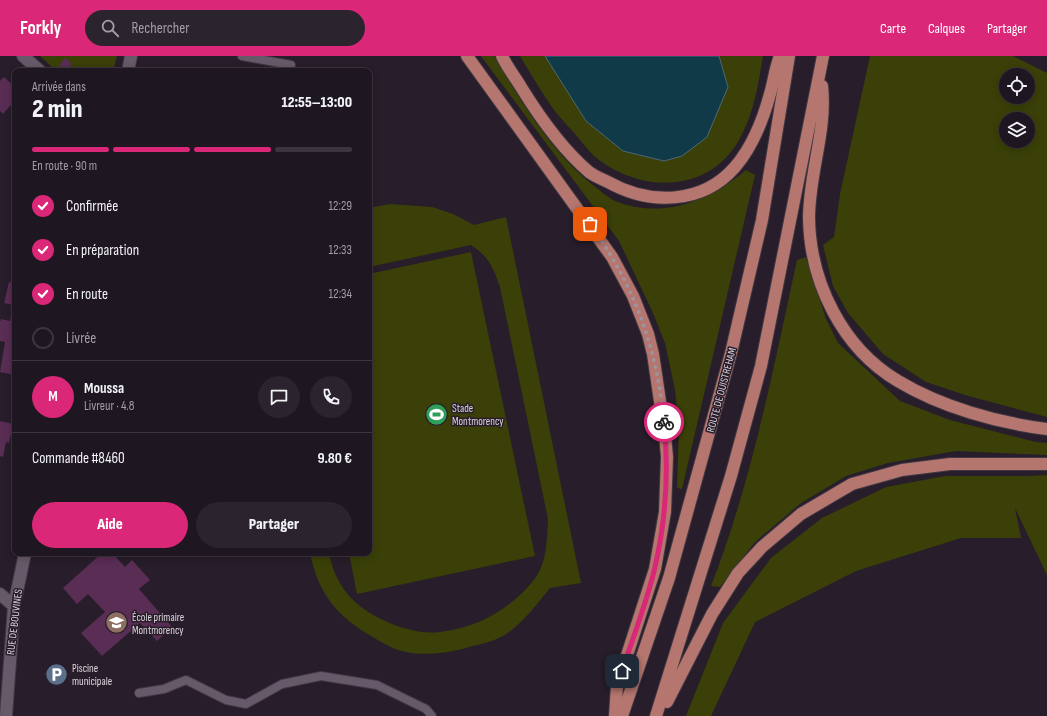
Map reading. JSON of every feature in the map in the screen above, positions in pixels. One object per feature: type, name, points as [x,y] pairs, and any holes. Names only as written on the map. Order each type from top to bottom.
[{"type":"highway","points":[[467,56],[612,256],[636,302],[653,354],[666,435],[667,457],[665,512],[655,569],[618,686],[615,716]]},
{"type":"highway","points":[[502,56],[537,112],[563,146],[590,173],[616,187],[641,196],[667,199],[694,194],[714,185],[734,168],[749,149],[761,123],[780,56]]},
{"type":"highway","name":"ROUTE DE OUISTREHAM","points":[[622,716],[669,578],[731,353],[762,220],[789,56]]},
{"type":"highway","points":[[656,716],[728,484],[761,366],[823,56]]},
{"type":"highway","points":[[820,74],[824,101],[821,138],[809,216],[810,246],[820,284],[842,327],[878,366],[897,381],[918,392],[975,414],[1013,425],[1047,429]]},
{"type":"highway","points":[[660,716],[712,614],[738,573],[762,547],[801,514],[852,484],[902,470],[950,464],[1047,464]]},
{"type":"street","points":[[23,56],[37,68]]},
{"type":"street","points":[[129,68],[131,56]]},
{"type":"street","name":"RUE DE BOUVINES","points":[[6,716],[14,606],[25,556]]},
{"type":"street","points":[[0,594],[14,606]]},
{"type":"lane","points":[[242,56],[291,65]]},
{"type":"lane","points":[[139,693],[164,689],[186,680],[226,700],[246,704],[282,684],[321,676],[377,685],[426,709],[432,716]]},
{"type":"green space","points":[[40,56],[117,56],[114,68],[53,68]]},
{"type":"green space","points":[[481,56],[494,56],[515,92],[553,145],[582,176],[615,201],[651,209],[668,208],[685,204],[717,191],[746,170],[755,175],[682,489],[677,488],[679,428],[675,390],[665,343],[653,313],[619,241]]},
{"type":"green space","points":[[520,56],[545,56],[586,121],[623,151],[664,161],[728,87],[719,56],[763,56],[752,110],[739,140],[726,158],[709,171],[691,179],[671,182],[651,182],[631,177],[612,168],[594,156],[554,110]]},
{"type":"green space","points":[[870,56],[1013,56],[1047,73],[1047,417],[965,395],[926,382],[883,354],[848,313],[833,286],[823,245],[834,237],[840,194]]},
{"type":"green space","points":[[390,204],[432,207],[453,214],[474,225],[506,217],[581,583],[550,588],[513,629],[498,639],[446,652],[421,654],[397,650],[380,642],[360,629],[339,612],[324,592],[318,580],[311,556],[330,556],[337,578],[350,597],[369,612],[380,618],[392,624],[416,631],[450,631],[469,626],[487,618],[504,608],[524,592],[540,570],[544,558],[548,519],[500,287],[490,263],[477,249],[471,245],[372,266],[372,207]]},
{"type":"green space","name":"Stade Montmorency","points":[[471,252],[535,556],[357,594],[350,556],[372,556],[372,273]]},
{"type":"green space","points":[[806,257],[826,319],[838,343],[900,401],[950,420],[1036,442],[1047,443],[1047,455],[956,451],[888,463],[846,476],[801,503],[755,542],[720,587],[711,586],[750,466],[770,384],[797,260]]},
{"type":"green space","points":[[1047,475],[1047,575],[1015,508],[1021,538],[961,538],[856,571],[755,622],[711,716],[686,716],[723,623],[771,558],[822,518],[886,487],[945,476]]},
{"type":"water","points":[[545,56],[719,56],[728,87],[707,137],[682,156],[664,161],[623,151],[586,121]]},
{"type":"building","points":[[65,58],[72,64],[69,68],[62,68],[59,65]]},
{"type":"building","points":[[4,77],[12,84],[12,104],[3,114],[0,111],[0,81]]},
{"type":"building","points":[[9,282],[12,282],[12,305],[4,303]]},
{"type":"building","points":[[12,310],[12,374],[0,372],[5,342],[0,341],[0,322],[1,319],[10,321]]},
{"type":"building","points":[[0,421],[12,424],[12,429],[9,443],[6,442],[3,457],[0,456]]},
{"type":"building","points":[[99,556],[115,556],[125,567],[132,560],[150,580],[139,589],[172,627],[157,641],[140,623],[102,656],[81,633],[105,612],[88,594],[77,604],[63,588]]},
{"type":"way so far","points":[[590,224],[612,256],[641,314],[653,354],[664,422]]},
{"type":"place","name":"Stade Montmorency","points":[[437,414]]},
{"type":"place","name":"École primaire Montmorency","points":[[117,623]]},
{"type":"place","name":"Piscine municipale","points":[[56,674]]},
{"type":"route","points":[[622,671],[655,569],[661,540],[667,483],[667,457],[664,422]]}]
